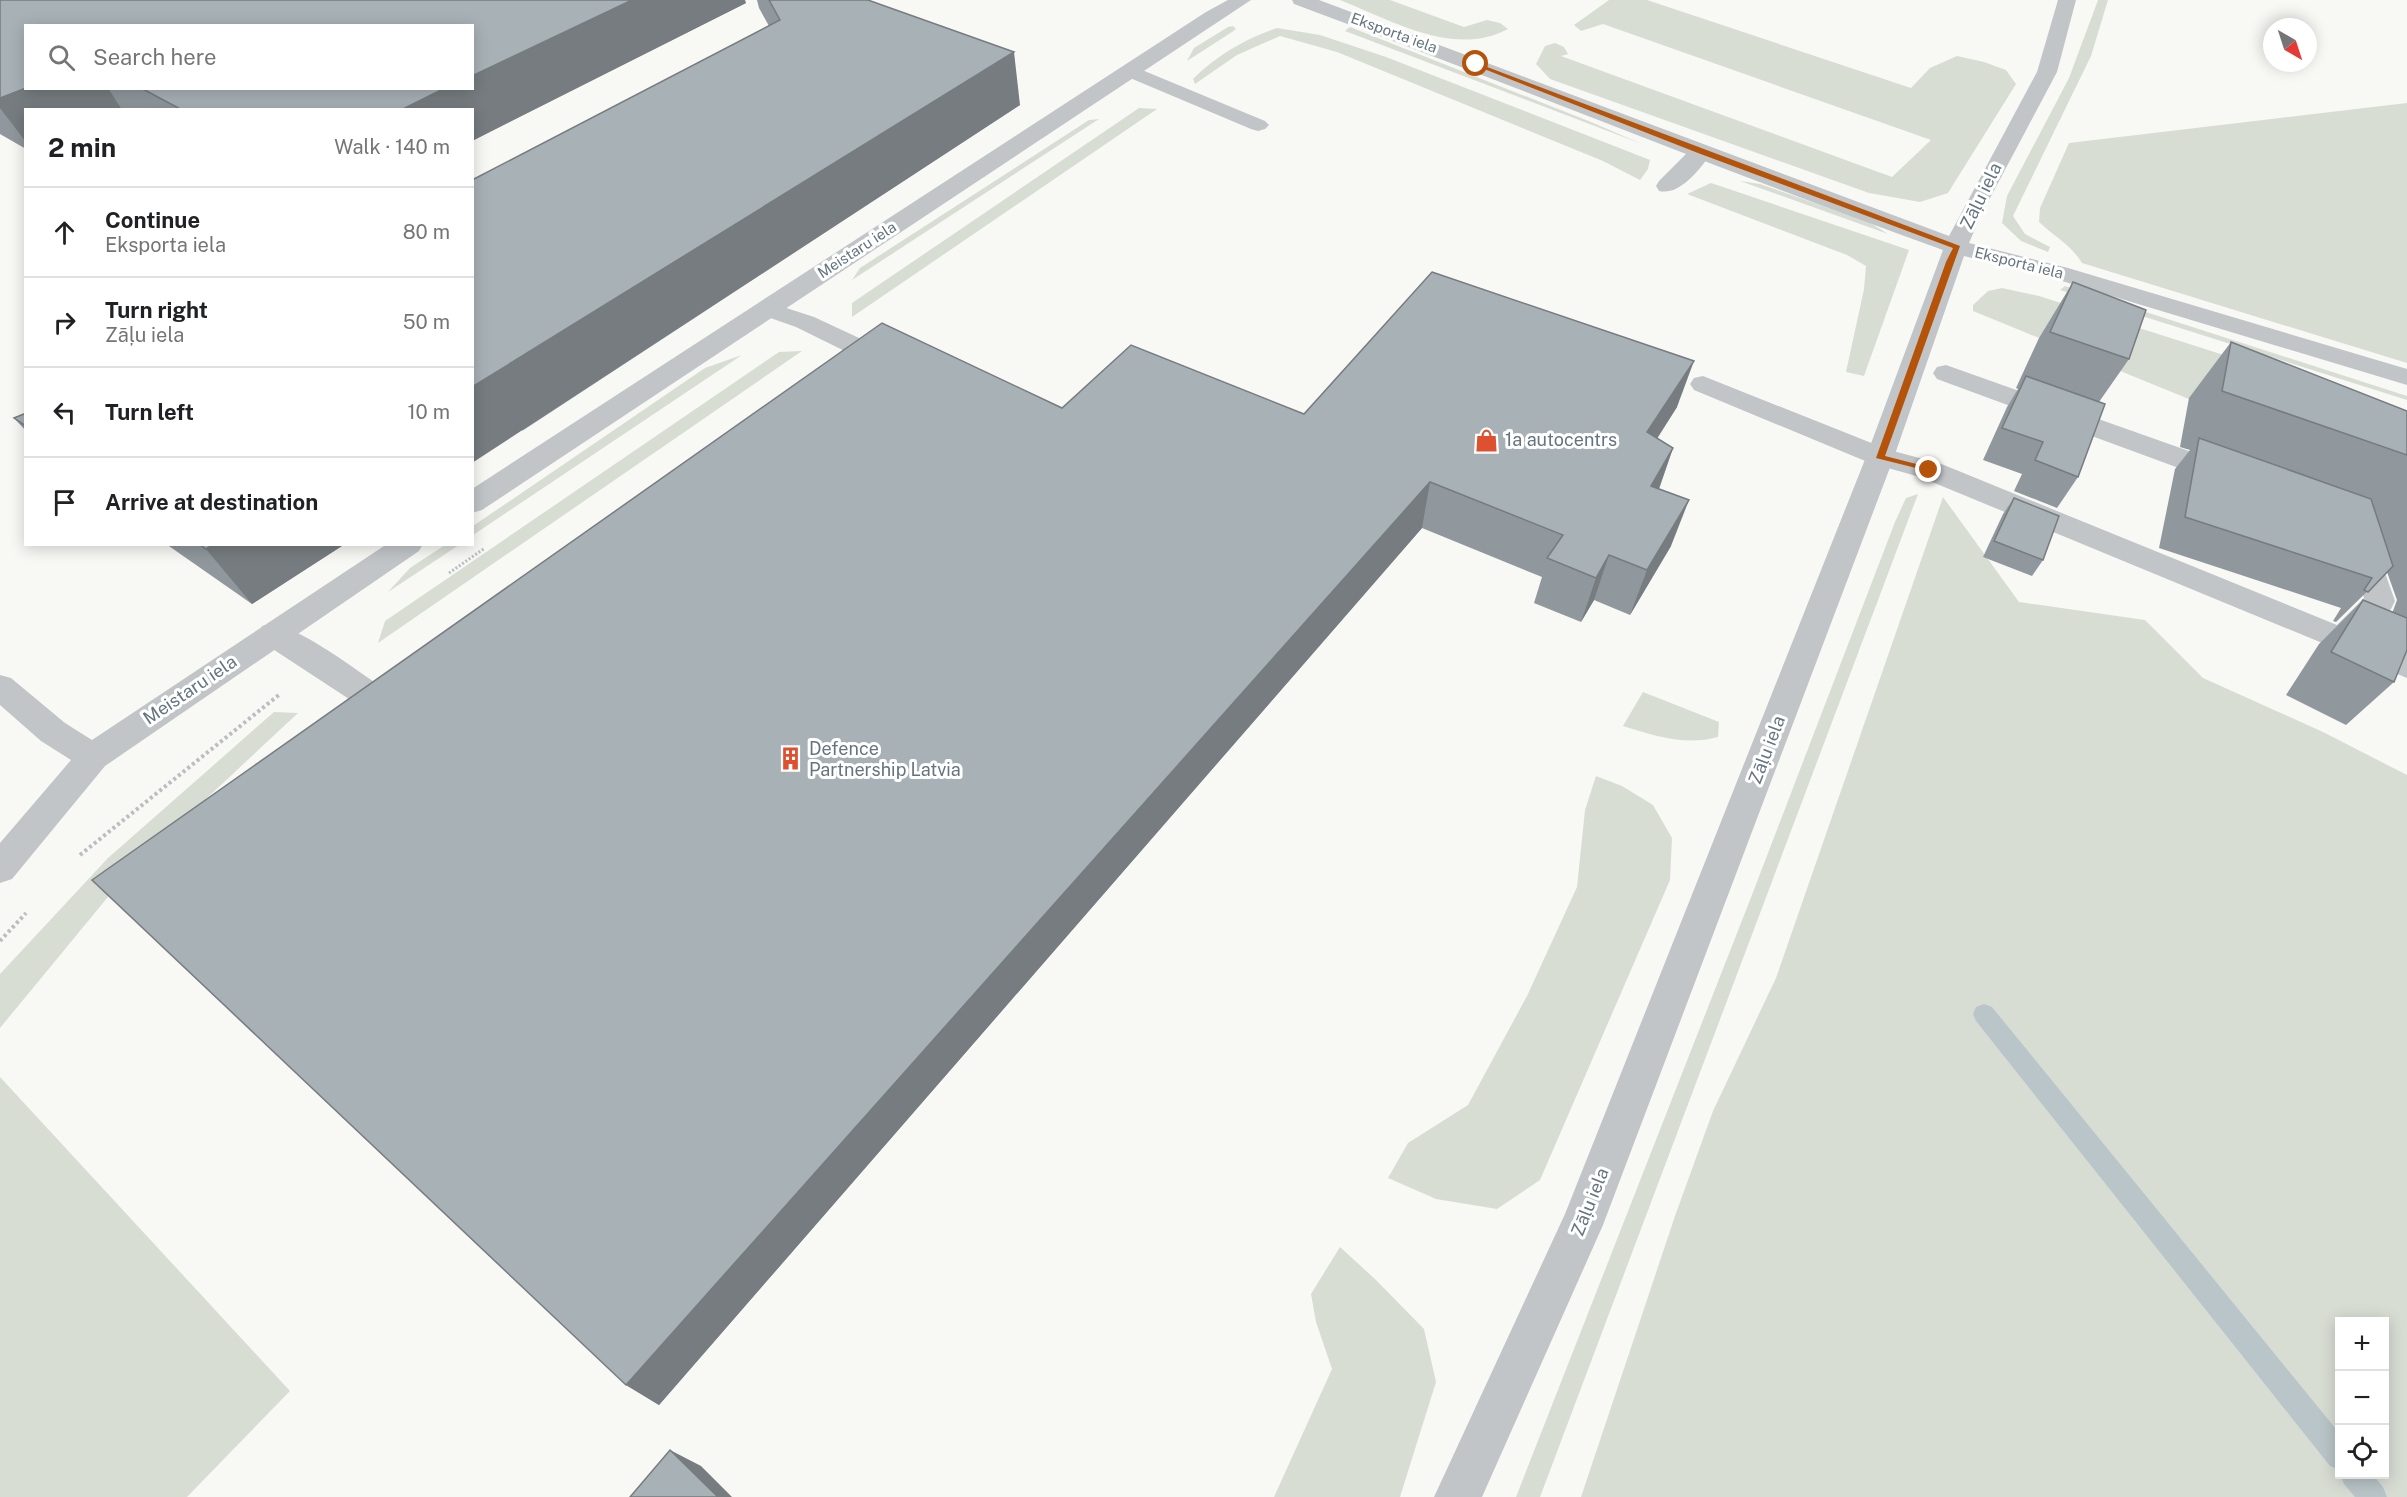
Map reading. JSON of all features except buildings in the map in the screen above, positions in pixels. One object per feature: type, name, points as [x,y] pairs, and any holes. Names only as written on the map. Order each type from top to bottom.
[{"type":"street","name":"Meistaru iela","points":[[474,502],[1213,16],[1242,0]]},
{"type":"street","name":"Eksporta iela","points":[[1301,0],[1957,247],[2060,273],[2407,377]]},
{"type":"street","name":"Zāļu iela","points":[[1458,1497],[1582,1225],[1880,458],[1949,262],[1970,214],[2047,72],[2067,0]]},
{"type":"street","points":[[1130,71],[1258,125]]},
{"type":"street","points":[[1666,186],[1701,152]]},
{"type":"street","points":[[768,309],[805,322],[878,357]]},
{"type":"street","points":[[1946,373],[2245,482]]},
{"type":"street","points":[[1703,384],[1880,458],[1929,470],[2407,666]]},
{"type":"street","points":[[2341,639],[2380,601],[2356,523],[2345,519]]},
{"type":"street","name":"Meistaru iela","points":[[0,868],[93,757],[406,546]]},
{"type":"street","points":[[273,634],[389,709]]},
{"type":"street","points":[[0,687],[53,732],[93,757]]},
{"type":"shaded area","points":[[1340,0],[1390,0],[1464,27],[1487,20],[1500,23],[1508,29],[1487,37],[1466,40],[1445,38],[1401,26]]},
{"type":"shaded area","points":[[1609,0],[1647,0],[1911,88],[1930,68],[1957,56],[2006,70],[2016,84],[1948,193],[1920,202],[1869,193],[1550,79],[1536,64],[1545,46],[1555,43],[1564,47],[1568,54],[1561,56],[1892,177],[1931,140],[1603,24],[1581,31],[1574,25]]},
{"type":"shaded area","points":[[2098,0],[2108,0],[2091,56],[2013,216],[2025,234],[2050,247],[2048,252],[2021,241],[2002,223],[2007,196],[2069,78]]},
{"type":"shaded area","points":[[1233,26],[1236,29],[1187,61],[1194,48]]},
{"type":"shaded area","points":[[1350,27],[1591,122],[1642,144],[1345,31]]},
{"type":"shaded area","points":[[1277,28],[1320,35],[1386,57],[1650,160],[1648,169],[1640,180],[1603,161],[1337,52],[1280,36],[1237,55],[1195,84],[1193,79],[1222,55],[1254,37]]},
{"type":"shaded area","points":[[2407,103],[2407,363],[2082,263],[2068,246],[2039,222],[2040,208],[2069,143]]},
{"type":"shaded area","points":[[1139,108],[1157,109],[852,317],[852,303]]},
{"type":"shaded area","points":[[1099,119],[852,280],[860,268],[1089,120]]},
{"type":"shaded area","points":[[1740,181],[1760,184],[1869,222],[1888,234]]},
{"type":"shaded area","points":[[1711,183],[1909,250],[1864,376],[1846,372],[1864,289],[1866,266],[1847,255],[1687,194]]},
{"type":"shaded area","points":[[2065,286],[2407,396],[2407,400],[2060,290]]},
{"type":"shaded area","points":[[2002,288],[2039,296],[2305,381],[2407,488],[1973,311],[1973,305],[1988,291]]},
{"type":"shaded area","points":[[802,351],[378,643],[385,621],[779,352]]},
{"type":"shaded area","points":[[742,355],[474,534],[474,525],[705,368]]},
{"type":"shaded area","points":[[1918,494],[1540,1497],[1516,1497],[1750,900],[1895,522],[1906,498]]},
{"type":"shaded area","points":[[1943,497],[2019,602],[2145,620],[2203,678],[2323,732],[2407,775],[2407,1497],[1581,1497],[1675,1216],[1713,1111],[1776,978]]},
{"type":"shaded area","points":[[443,546],[457,546],[388,592],[410,568]]},
{"type":"shaded area","points":[[1643,692],[1719,722],[1718,737],[1706,740],[1682,740],[1623,726]]},
{"type":"shaded area","points":[[274,712],[298,713],[131,869],[0,1028],[0,974],[108,858]]},
{"type":"shaded area","points":[[1596,776],[1622,786],[1653,805],[1672,838],[1670,880],[1540,1180],[1497,1209],[1436,1199],[1388,1178],[1408,1143],[1468,1105],[1527,996],[1577,887],[1585,810]]},
{"type":"shaded area","points":[[0,1077],[290,1391],[187,1497],[0,1497]]},
{"type":"shaded area","points":[[1340,1247],[1424,1329],[1436,1382],[1400,1497],[1274,1497],[1332,1369],[1316,1322],[1311,1294]]},
{"type":"waterway","points":[[1984,1014],[2335,1450]]},
{"type":"waterway","points":[[2358,1479],[2373,1497]]},
{"type":"place","name":"1a autocentrs","points":[[1487,440]]},
{"type":"place","name":"Defence Partnership Latvia","points":[[791,759]]},
{"type":"route","points":[[1476,64],[1701,152],[1957,247],[1949,262],[1880,458],[1929,470]]}]
